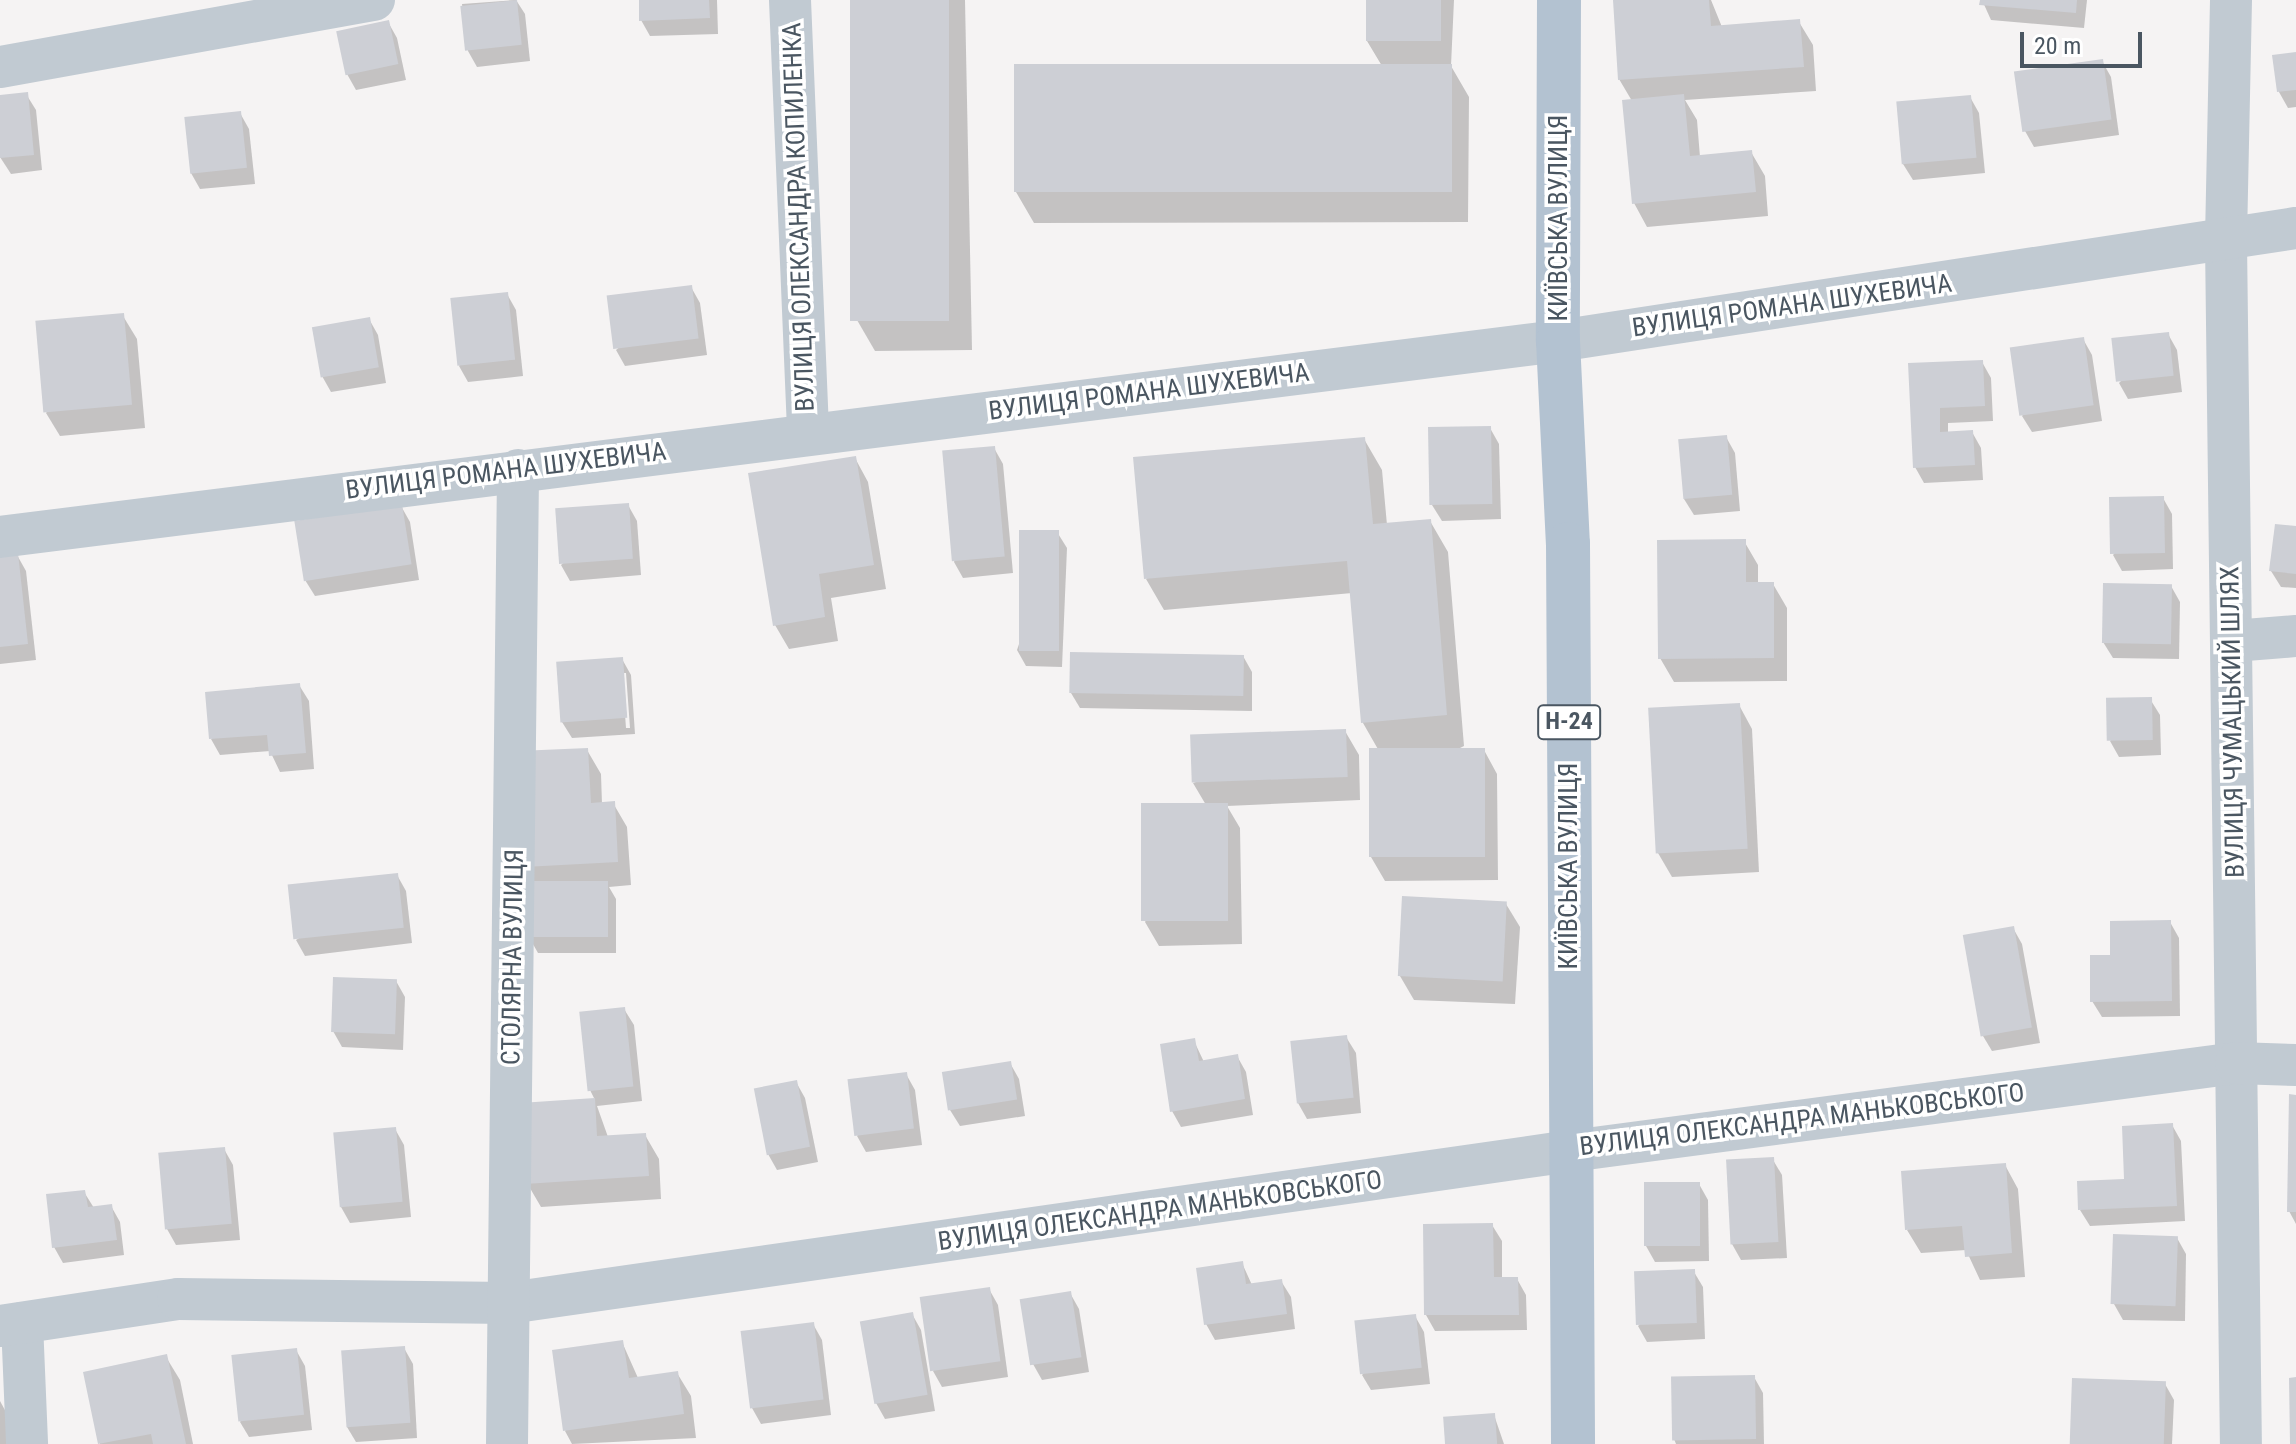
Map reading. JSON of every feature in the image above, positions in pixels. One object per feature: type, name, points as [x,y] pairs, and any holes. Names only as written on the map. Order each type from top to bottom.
[{"type":"main road","name":"КИЇВСЬКА ВУЛИЦЯ","points":[[1559,0],[1558,341],[1568,544],[1573,1444]]},
{"type":"street","points":[[0,67],[374,0]]},
{"type":"street","name":"ВУЛИЦЯ ОЛЕКСАНДРА КОПИЛЕНКА","points":[[790,0],[808,433]]},
{"type":"street","name":"ВУЛИЦЯ ЧУМАЦЬКИЙ ШЛЯХ","points":[[2231,0],[2226,242],[2241,1444]]},
{"type":"street","name":"ВУЛИЦЯ РОМАНА ШУХЕВИЧА","points":[[0,537],[1558,341],[2226,242],[2296,228]]},
{"type":"street","name":"СТОЛЯРНА ВУЛИЦЯ","points":[[507,1444],[518,470]]},
{"type":"street","points":[[2233,641],[2296,636]]},
{"type":"street","name":"ВУЛИЦЯ ОЛЕКСАНДРА МАНЬКОВСЬКОГО","points":[[27,1444],[11,1325],[178,1299],[509,1303],[1571,1151],[2236,1063],[2296,1065]]},
{"type":"building","points":[[517,0],[522,45],[465,51],[460,6]]},
{"type":"building","points":[[639,0],[709,0],[710,18],[639,21]]},
{"type":"building","points":[[850,0],[949,0],[949,321],[850,321]]},
{"type":"building","points":[[1366,0],[1441,0],[1441,41],[1366,41]]},
{"type":"building","points":[[1613,0],[1709,0],[1711,26],[1800,19],[1804,67],[1618,80]]},
{"type":"building","points":[[1980,0],[2077,0],[2076,13],[1979,5]]},
{"type":"building","points":[[389,20],[398,64],[346,75],[336,31]]},
{"type":"building","points":[[2296,52],[2296,90],[2277,92],[2272,55]]},
{"type":"building","points":[[2103,59],[2111,119],[2022,132],[2014,72]]},
{"type":"building","points":[[1014,64],[1452,64],[1452,192],[1014,192]]},
{"type":"building","points":[[28,92],[34,155],[0,158],[0,95]]},
{"type":"building","points":[[1684,94],[1690,156],[1752,150],[1756,192],[1632,204],[1622,100]]},
{"type":"building","points":[[1971,95],[1976,158],[1902,164],[1896,102]]},
{"type":"building","points":[[241,111],[247,168],[190,174],[184,117]]},
{"type":"building","points":[[692,285],[699,339],[613,349],[607,295]]},
{"type":"building","points":[[508,292],[515,360],[457,366],[450,298]]},
{"type":"building","points":[[124,313],[132,405],[43,412],[35,321]]},
{"type":"building","points":[[370,317],[379,367],[321,377],[312,327]]},
{"type":"building","points":[[2169,332],[2174,376],[2116,382],[2111,338]]},
{"type":"building","points":[[2084,337],[2094,405],[2019,416],[2010,347]]},
{"type":"building","points":[[1983,360],[1985,406],[1940,408],[1940,432],[1973,430],[1975,465],[1913,468],[1908,363]]},
{"type":"building","points":[[1491,426],[1492,504],[1429,505],[1428,427]]},
{"type":"building","points":[[1727,435],[1732,495],[1683,499],[1678,439]]},
{"type":"building","points":[[1365,437],[1373,524],[1431,519],[1447,715],[1361,723],[1347,561],[1144,579],[1133,457]]},
{"type":"building","points":[[995,446],[1005,557],[952,561],[942,451]]},
{"type":"building","points":[[856,456],[874,565],[819,574],[825,617],[773,626],[748,473]]},
{"type":"building","points":[[2164,496],[2165,553],[2110,554],[2109,497]]},
{"type":"building","points":[[629,503],[633,559],[559,564],[555,508]]},
{"type":"building","points":[[402,504],[412,564],[304,581],[294,521]]},
{"type":"building","points":[[2275,524],[2296,526],[2296,574],[2269,571]]},
{"type":"building","points":[[1019,530],[1059,530],[1059,651],[1019,651]]},
{"type":"building","points":[[1746,539],[1746,582],[1774,582],[1774,658],[1658,659],[1657,540]]},
{"type":"building","points":[[18,553],[28,644],[0,647],[0,555]]},
{"type":"building","points":[[2103,583],[2172,584],[2171,644],[2102,643]]},
{"type":"building","points":[[1070,652],[1244,655],[1243,696],[1069,693]]},
{"type":"building","points":[[623,657],[627,718],[560,723],[556,662]]},
{"type":"building","points":[[300,683],[306,753],[269,756],[267,735],[209,739],[205,692]]},
{"type":"building","points":[[2152,697],[2153,740],[2107,741],[2106,698]]},
{"type":"building","points":[[1740,703],[1748,849],[1656,854],[1648,708]]},
{"type":"building","points":[[1346,729],[1348,777],[1192,782],[1190,734]]},
{"type":"building","points":[[588,748],[591,803],[615,801],[618,862],[524,867],[518,751]]},
{"type":"building","points":[[1369,748],[1485,748],[1485,857],[1369,857]]},
{"type":"building","points":[[1141,803],[1228,803],[1228,921],[1141,921]]},
{"type":"building","points":[[398,873],[404,928],[293,939],[288,885]]},
{"type":"building","points":[[527,881],[608,881],[608,937],[527,937]]},
{"type":"building","points":[[1402,896],[1507,901],[1503,981],[1398,976]]},
{"type":"building","points":[[2171,920],[2172,1001],[2090,1002],[2090,955],[2110,955],[2110,921]]},
{"type":"building","points":[[2014,926],[2032,1027],[1981,1036],[1963,935]]},
{"type":"building","points":[[333,977],[397,979],[395,1034],[331,1032]]},
{"type":"building","points":[[625,1007],[633,1087],[588,1091],[579,1012]]},
{"type":"building","points":[[1347,1035],[1354,1098],[1297,1104],[1290,1041]]},
{"type":"building","points":[[1195,1038],[1199,1061],[1238,1054],[1245,1099],[1170,1112],[1160,1044]]},
{"type":"building","points":[[1011,1061],[1017,1100],[948,1110],[942,1072]]},
{"type":"building","points":[[907,1072],[914,1129],[854,1136],[847,1079]]},
{"type":"building","points":[[797,1080],[810,1147],[767,1155],[754,1088]]},
{"type":"building","points":[[2289,1094],[2296,1095],[2296,1212],[2287,1212]]},
{"type":"building","points":[[595,1098],[597,1136],[646,1133],[649,1176],[525,1184],[520,1103]]},
{"type":"building","points":[[2173,1123],[2177,1206],[2078,1210],[2077,1181],[2124,1179],[2122,1126]]},
{"type":"building","points":[[396,1127],[403,1202],[340,1207],[333,1132]]},
{"type":"building","points":[[225,1147],[232,1224],[165,1230],[158,1153]]},
{"type":"building","points":[[1774,1157],[1778,1242],[1731,1244],[1726,1160]]},
{"type":"building","points":[[2006,1163],[2012,1253],[1965,1257],[1962,1226],[1905,1230],[1901,1171]]},
{"type":"building","points":[[1644,1182],[1700,1182],[1700,1246],[1644,1246]]},
{"type":"building","points":[[85,1190],[88,1207],[112,1204],[117,1240],[52,1248],[46,1194]]},
{"type":"building","points":[[1493,1223],[1494,1277],[1518,1277],[1519,1315],[1424,1315],[1423,1224]]},
{"type":"building","points":[[2113,1234],[2178,1236],[2176,1306],[2111,1304]]},
{"type":"building","points":[[1243,1261],[1246,1284],[1282,1279],[1287,1314],[1204,1325],[1196,1268]]},
{"type":"building","points":[[1695,1269],[1697,1323],[1636,1325],[1634,1271]]},
{"type":"building","points":[[990,1287],[1000,1361],[930,1371],[920,1297]]},
{"type":"building","points":[[1071,1291],[1081,1357],[1030,1365],[1020,1299]]},
{"type":"building","points":[[913,1312],[928,1395],[874,1404],[860,1321]]},
{"type":"building","points":[[1416,1314],[1422,1368],[1360,1374],[1354,1320]]},
{"type":"building","points":[[814,1322],[824,1399],[750,1408],[741,1331]]},
{"type":"building","points":[[623,1340],[629,1378],[678,1371],[684,1414],[563,1431],[552,1350]]},
{"type":"building","points":[[405,1346],[410,1423],[347,1427],[341,1350]]},
{"type":"building","points":[[297,1348],[304,1415],[238,1422],[231,1355]]},
{"type":"building","points":[[167,1354],[186,1444],[153,1444],[151,1434],[98,1444],[83,1372]]},
{"type":"building","points":[[1755,1375],[1756,1439],[1672,1440],[1671,1376]]},
{"type":"building","points":[[2296,1377],[2296,1444],[2290,1444],[2289,1378]]},
{"type":"building","points":[[2072,1378],[2166,1381],[2164,1444],[2070,1444]]},
{"type":"building","points":[[1495,1413],[1497,1444],[1445,1444],[1443,1417]]}]
